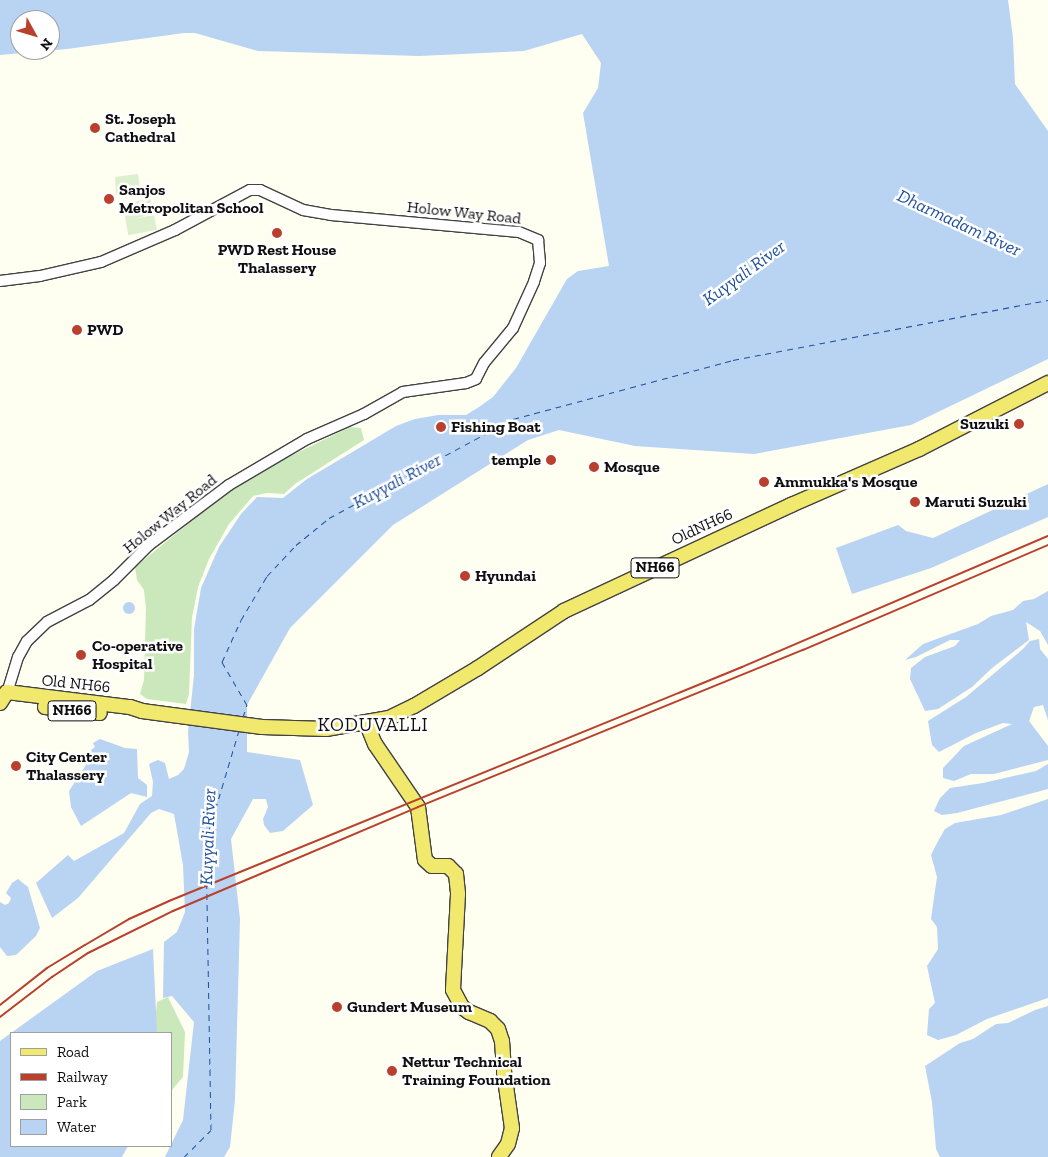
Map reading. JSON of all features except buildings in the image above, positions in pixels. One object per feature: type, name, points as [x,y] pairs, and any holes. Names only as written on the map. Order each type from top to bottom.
[{"type":"main road","name":"OldNH66","points":[[262,727],[326,729],[390,718],[478,668],[564,611],[792,505],[919,449],[1048,383]]},
{"type":"main road","name":"Old NH66","points":[[2,694],[20,703],[50,708],[130,715],[142,711],[262,727]]},
{"type":"main road","points":[[366,722],[375,744],[418,808],[425,860],[432,866],[448,866],[456,874],[458,902],[453,960],[454,990],[462,1007],[490,1021],[500,1035],[512,1128],[508,1144],[499,1157]]},
{"type":"main road","points":[[492,1157],[512,1128]]},
{"type":"street","name":"Holow Way Road","points":[[0,281],[40,276],[101,262],[175,230],[250,190],[260,190],[303,210],[331,215],[519,232],[533,236],[538,240],[540,263],[534,282],[513,328],[484,363],[476,379],[466,383],[403,392],[364,414],[307,439],[229,485],[155,540],[114,580],[89,600],[47,622],[27,641],[2,694]]},
{"type":"green space","points":[[138,174],[140,188],[116,195],[115,177]]},
{"type":"green space","points":[[150,198],[154,213],[126,221],[122,206]]},
{"type":"green space","points":[[154,215],[157,230],[128,235],[126,221]]},
{"type":"green space","points":[[350,427],[361,428],[364,440],[295,484],[284,494],[267,493],[253,496],[229,524],[209,559],[198,587],[192,617],[189,694],[186,704],[147,699],[140,694],[144,680],[146,608],[144,590],[137,580],[135,567],[232,488],[270,466]]},
{"type":"green space","points":[[168,997],[185,1032],[183,1077],[172,1090],[172,1032],[154,1032],[157,1002]]},
{"type":"water","points":[[0,0],[1008,0],[1013,38],[1015,84],[1048,131],[1048,359],[911,425],[754,454],[635,446],[559,430],[528,440],[393,525],[290,628],[247,705],[247,752],[300,760],[313,805],[283,831],[270,833],[264,825],[263,819],[268,807],[266,799],[253,799],[231,839],[240,919],[235,1100],[230,1147],[224,1157],[165,1157],[170,1147],[172,1147],[172,1143],[183,1120],[194,1022],[172,996],[163,998],[164,942],[177,932],[185,912],[183,865],[174,814],[159,809],[151,813],[78,898],[52,918],[36,883],[68,855],[74,861],[124,833],[140,804],[152,796],[153,782],[149,764],[158,760],[165,763],[169,779],[178,775],[184,769],[189,752],[188,732],[194,675],[194,629],[201,588],[219,547],[241,514],[257,497],[283,498],[307,479],[396,426],[415,419],[438,415],[466,415],[479,407],[493,397],[516,368],[567,279],[578,271],[609,266],[583,113],[598,88],[601,63],[582,34],[524,51],[419,56],[258,51],[195,33],[60,50],[60,10],[10,10],[10,54],[0,55]]},
{"type":"water","points":[[1048,484],[1048,517],[931,568],[852,594],[836,548],[898,525],[906,531],[933,538]]},
{"type":"water","points":[[1048,591],[1048,645],[1040,631],[1026,622],[1029,640],[992,668],[972,687],[938,709],[925,711],[910,679],[911,668],[925,657],[955,646],[960,640],[950,640],[916,657],[905,660],[923,644],[978,624],[991,616],[1013,610],[1023,601],[1034,599]]},
{"type":"water","points":[[129,602],[135,608],[129,614],[123,608]]},
{"type":"water","points":[[1039,639],[1040,649],[1048,659],[1048,720],[1043,705],[1034,707],[1029,721],[1048,746],[1048,760],[994,774],[971,774],[954,781],[943,778],[943,768],[964,746],[1012,724],[1003,723],[976,733],[939,752],[932,745],[928,721],[966,697],[1030,641]]},
{"type":"water","points":[[100,739],[125,748],[137,749],[138,778],[147,785],[147,797],[131,793],[81,826],[71,807],[69,791],[86,765],[87,753],[95,747],[93,743]]},
{"type":"water","points":[[1048,764],[1048,789],[957,813],[942,815],[934,811],[940,798],[950,788],[1036,771]]},
{"type":"water","points":[[1048,799],[1048,998],[987,1019],[956,1035],[938,1040],[927,1035],[929,1009],[935,1003],[927,966],[938,949],[937,927],[931,919],[937,877],[931,855],[938,841],[945,829],[955,823],[1001,815]]},
{"type":"water","points":[[18,879],[28,887],[40,928],[36,936],[16,955],[7,956],[0,947],[0,902],[5,905],[9,903],[11,898],[6,893],[12,883]]},
{"type":"water","points":[[153,949],[157,1032],[12,1032],[97,971]]},
{"type":"water","points":[[1048,1006],[1048,1157],[940,1157],[936,1149],[932,1102],[925,1066],[960,1043],[973,1039],[996,1024],[1008,1023]]},
{"type":"water","points":[[10,1034],[10,1147],[127,1147],[122,1157],[0,1157],[0,1041]]},
{"type":"ferry route","points":[[243,717],[247,705],[222,662],[241,620],[267,576],[296,545],[329,518],[513,419],[733,360],[1048,300]]},
{"type":"ferry route","points":[[184,1157],[211,1130],[206,841],[239,730]]},
{"type":"railway","points":[[0,1005],[47,968],[129,919],[169,901],[742,667],[1048,536]]},
{"type":"railway","points":[[0,1017],[52,977],[88,953],[173,911],[418,807],[803,650],[1048,545]]},
{"type":"place","name":"St. Joseph Cathedral","points":[[95,128]]},
{"type":"place","name":"Sanjos Metropolitan School","points":[[109,199]]},
{"type":"place","name":"PWD Rest House Thalassery","points":[[277,233]]},
{"type":"place","name":"PWD","points":[[77,330]]},
{"type":"place","name":"Suzuki","points":[[1019,424]]},
{"type":"place","name":"Fishing Boat","points":[[441,427]]},
{"type":"place","name":"temple","points":[[551,460]]},
{"type":"place","name":"Mosque","points":[[594,467]]},
{"type":"place","name":"Ammukka's Mosque","points":[[764,482]]},
{"type":"place","name":"Maruti Suzuki","points":[[915,502]]},
{"type":"place","name":"Hyundai","points":[[465,576]]},
{"type":"place","name":"Co-operative Hospital","points":[[81,655]]},
{"type":"place","name":"City Center Thalassery","points":[[16,766]]},
{"type":"place","name":"Gundert Museum","points":[[337,1007]]},
{"type":"place","name":"Nettur Technical Training Foundation","points":[[392,1071]]},
{"type":"district","name":"KODUVALLI","points":[[373,725]]},
{"type":"water label","name":"Dharmadam River","points":[[959,223]]},
{"type":"water label","name":"Kuyyali River","points":[[744,273]]},
{"type":"water label","name":"Kuyyali River","points":[[397,481]]},
{"type":"water label","name":"Kuyyali River","points":[[208,837]]}]
